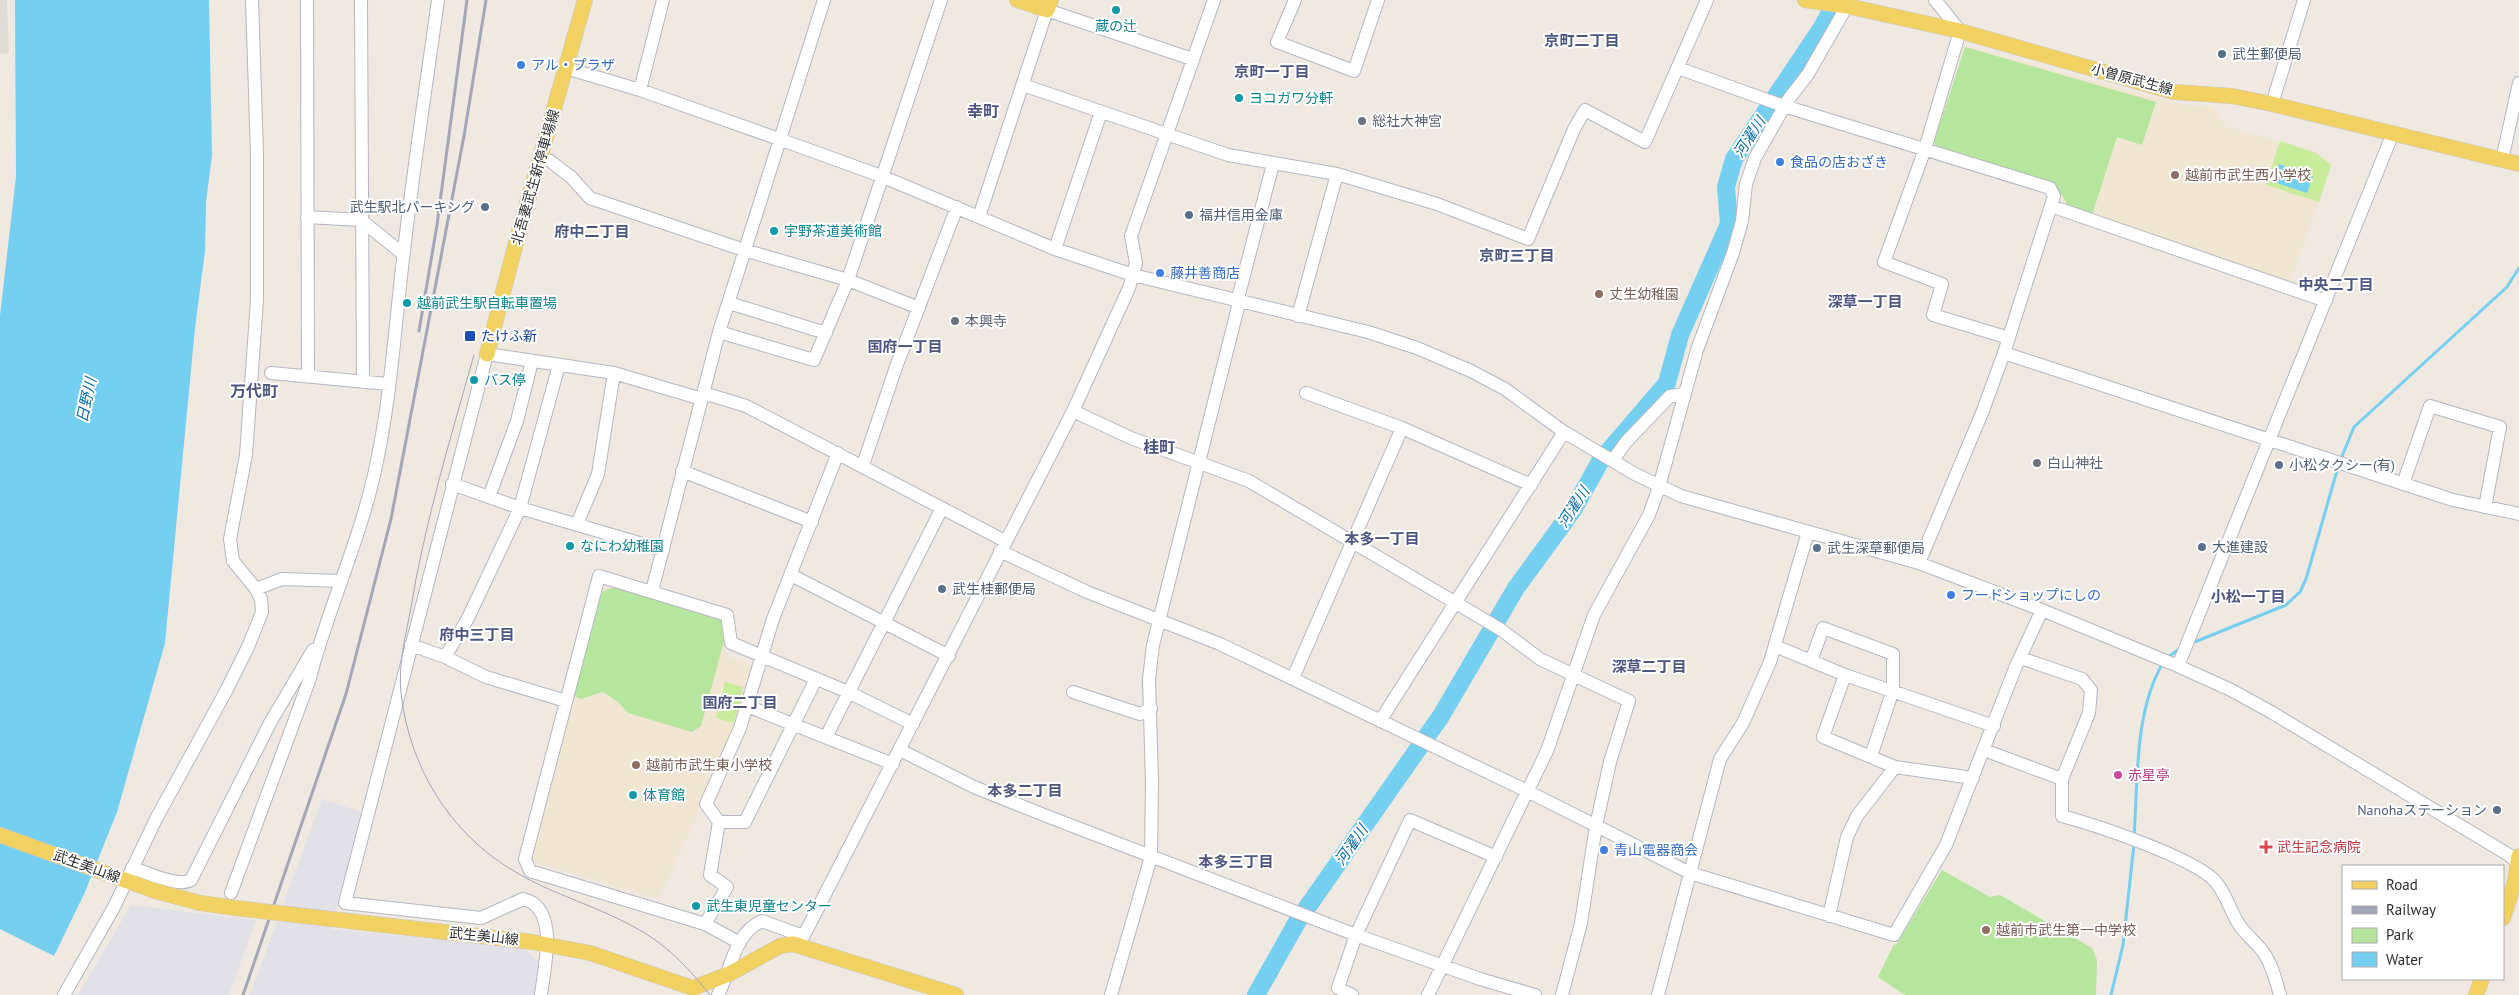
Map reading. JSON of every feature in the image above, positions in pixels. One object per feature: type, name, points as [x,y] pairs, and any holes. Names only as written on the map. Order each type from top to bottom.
[{"type":"main road","name":"北吾妻武生新停車場線","points":[[487,354],[540,156],[585,0]]},
{"type":"main road","points":[[1017,0],[1049,5]]},
{"type":"main road","name":"小曽原武生線","points":[[1805,0],[1847,5],[1960,31],[2174,92],[2232,96],[2272,104],[2519,164]]},
{"type":"main road","name":"武生美山線","points":[[0,835],[124,874],[155,891],[200,903],[539,942],[628,964],[696,991],[780,946],[801,941],[956,995]]},
{"type":"main road","points":[[2504,915],[2515,881],[2518,861]]},
{"type":"main road","points":[[2476,995],[2482,980]]},
{"type":"street","points":[[64,995],[124,874],[256,630],[262,612],[261,599],[256,589],[233,561],[230,539],[246,455],[257,300],[257,154],[252,0]]},
{"type":"street","points":[[307,0],[308,376]]},
{"type":"street","points":[[361,0],[363,382]]},
{"type":"street","points":[[231,893],[308,681],[364,510],[377,464],[403,254],[438,0]]},
{"type":"street","points":[[640,90],[663,0]]},
{"type":"street","points":[[652,591],[719,332],[824,0]]},
{"type":"street","points":[[719,332],[814,360],[848,280],[941,0]]},
{"type":"street","points":[[718,995],[729,974],[730,962],[752,925],[762,921],[801,941],[949,656],[1073,411],[1108,336],[1133,275],[1136,263],[1131,236],[1214,0]]},
{"type":"street","points":[[1294,0],[1276,42],[1354,71],[1378,0]]},
{"type":"street","points":[[1023,84],[1165,135],[1228,155],[1337,174],[1437,204],[1528,239],[1574,129],[1585,110],[1645,142],[1707,0]]},
{"type":"street","points":[[1935,0],[1960,31],[1925,150],[1884,262],[1942,284],[1933,315],[2009,338]]},
{"type":"street","points":[[2272,104],[2304,0]]},
{"type":"street","points":[[979,216],[1049,5],[1192,59]]},
{"type":"street","points":[[1428,995],[1547,751],[1594,615],[1649,514],[1659,487],[1697,350],[1733,253],[1742,221],[1746,184],[1755,158],[1784,106],[1808,74],[1847,5]]},
{"type":"street","points":[[566,68],[640,90],[881,176],[1055,249],[1133,275],[1393,340],[1471,371],[1505,389],[1564,432],[1659,487],[1682,496],[1919,563],[2042,610],[2231,690],[2271,712],[2518,861]]},
{"type":"street","points":[[1678,68],[1784,106],[2050,188],[2054,196],[2004,354],[1982,413],[1919,563]]},
{"type":"street","points":[[2502,160],[2519,83]]},
{"type":"street","points":[[1055,249],[1101,112]]},
{"type":"street","points":[[2178,666],[2393,133]]},
{"type":"street","points":[[540,156],[571,177],[590,198],[744,250],[848,280],[919,308]]},
{"type":"street","points":[[1111,995],[1151,857],[1151,709],[1149,679],[1159,621],[1273,164]]},
{"type":"street","points":[[1298,316],[1337,174]]},
{"type":"street","points":[[2051,206],[2326,301]]},
{"type":"street","points":[[863,465],[957,208]]},
{"type":"street","points":[[307,217],[361,220],[403,254]]},
{"type":"street","points":[[729,303],[826,333]]},
{"type":"street","points":[[541,995],[539,942],[546,921],[536,904],[523,899],[482,918],[345,903],[487,354],[614,373],[701,398],[710,395],[746,406],[863,465],[942,508],[1003,546],[1087,592],[1195,634],[1293,678],[1527,791],[1690,873],[1894,935],[1946,845],[2042,610]]},
{"type":"street","points":[[2004,354],[2453,500],[2519,514]]},
{"type":"street","points":[[489,497],[517,421],[532,361]]},
{"type":"street","points":[[445,657],[468,618],[520,508],[559,365]]},
{"type":"street","points":[[271,373],[388,384]]},
{"type":"street","points":[[576,524],[598,474],[614,373]]},
{"type":"street","points":[[1306,393],[1402,428],[1531,485]]},
{"type":"street","points":[[1613,460],[1631,437],[1670,396],[1684,394]]},
{"type":"street","points":[[2403,484],[2430,406],[2500,427],[2484,506]]},
{"type":"street","points":[[1073,411],[1131,438],[1249,481],[1500,629],[1540,659],[1629,701],[1610,762],[1596,826],[1581,923],[1562,995]]},
{"type":"street","points":[[1293,678],[1402,428]]},
{"type":"street","points":[[1380,721],[1564,432]]},
{"type":"street","points":[[705,924],[727,887],[710,875],[719,822],[706,804],[740,728],[762,655],[838,453]]},
{"type":"street","points":[[682,471],[812,522]]},
{"type":"street","points":[[452,484],[520,508],[663,550]]},
{"type":"street","points":[[826,738],[942,508]]},
{"type":"street","points":[[1658,995],[1720,758],[1743,723],[1775,646],[1808,532]]},
{"type":"street","points":[[791,575],[949,656]]},
{"type":"street","points":[[740,943],[705,924],[530,871],[525,859],[599,576],[727,614],[730,643],[848,692],[913,724]]},
{"type":"street","points":[[256,589],[282,579],[341,581]]},
{"type":"street","points":[[1811,661],[1822,628],[1893,654],[1893,690],[1871,756]]},
{"type":"street","points":[[411,645],[445,657],[466,669],[486,677],[566,701]]},
{"type":"street","points":[[1775,646],[1844,675],[1893,690],[1994,726]]},
{"type":"street","points":[[124,874],[177,883],[190,880],[278,708],[312,650],[317,651]]},
{"type":"street","points":[[2021,658],[2082,679],[2091,690],[2089,713],[2062,779],[2062,816],[2125,837],[2201,870],[2215,880],[2236,920],[2263,951],[2280,995]]},
{"type":"street","points":[[1844,675],[1823,737],[1895,767],[1973,778]]},
{"type":"street","points":[[719,822],[745,822],[816,679]]},
{"type":"street","points":[[1073,692],[1140,714],[1151,709]]},
{"type":"street","points":[[747,706],[893,764]]},
{"type":"street","points":[[900,750],[974,787],[1151,857],[1356,935],[1500,986],[1535,995]]},
{"type":"street","points":[[1984,750],[2062,779]]},
{"type":"street","points":[[1829,916],[1847,837],[1857,816],[1895,767]]},
{"type":"street","points":[[260,816],[264,829]]},
{"type":"street","points":[[1352,995],[1338,988],[1356,935],[1410,820],[1496,857]]},
{"type":"shaded area","points":[[0,0],[7,0],[9,53],[0,54]]},
{"type":"shaded area","name":"越前市武生西小学校","points":[[1965,46],[2166,101],[2193,106],[2215,107],[2224,126],[2317,152],[2332,165],[2289,284],[2068,209],[2054,185],[1936,149],[1933,143]]},
{"type":"shaded area","name":"越前市武生東小学校","points":[[615,584],[722,617],[725,642],[724,651],[732,658],[750,664],[752,668],[736,731],[659,899],[528,860],[602,589]]},
{"type":"shaded area","points":[[322,799],[365,813],[331,929],[522,947],[540,963],[537,995],[250,995]]},
{"type":"shaded area","points":[[131,905],[256,920],[229,995],[78,995]]},
{"type":"green space","points":[[1965,47],[2156,102],[2142,145],[2117,137],[2092,215],[2069,207],[2055,184],[1937,148],[1934,142]]},
{"type":"green space","points":[[2280,141],[2316,153],[2331,165],[2319,202],[2266,185]]},
{"type":"green space","points":[[616,586],[721,619],[724,641],[701,726],[692,732],[628,713],[618,702],[603,692],[581,699],[576,697],[574,693],[602,592]]},
{"type":"green space","points":[[725,682],[743,687],[734,723],[716,718]]},
{"type":"green space","name":"越前市武生第一中学校","points":[[1942,870],[1990,897],[2000,895],[2092,948],[2097,960],[2096,995],[1905,995],[1878,977],[1894,944],[1896,945]]},
{"type":"water","name":"日野川","points":[[15,0],[209,0],[212,155],[206,202],[205,251],[195,328],[165,643],[117,812],[85,892],[54,956],[0,929],[0,316],[16,176]]},
{"type":"water","points":[[2279,164],[2313,176],[2307,193],[2273,182]]},
{"type":"waterway","name":"河濯川","points":[[1256,995],[1297,922],[1441,716],[1516,588],[1573,510],[1601,460],[1667,383],[1680,335],[1729,224],[1726,187],[1734,159],[1821,29],[1837,0]]},
{"type":"waterway","points":[[2340,461],[2354,427],[2507,287],[2519,268]]},
{"type":"waterway","points":[[2192,643],[2286,605],[2300,592],[2306,579],[2338,467]]},
{"type":"waterway","points":[[2167,658],[2182,647]]},
{"type":"waterway","points":[[2134,837],[2137,771],[2142,725],[2154,682],[2163,663]]},
{"type":"waterway","points":[[2111,995],[2123,945],[2134,844]]},
{"type":"tram line","points":[[474,355],[430,515],[402,653],[401,693],[405,720],[413,746],[423,771],[451,817],[469,837],[489,854],[528,879],[611,915],[653,938],[680,960],[710,995]]},
{"type":"railway","points":[[419,331],[437,225],[467,0]]},
{"type":"railway","points":[[243,995],[346,694],[391,519],[464,136],[486,0]]},
{"type":"place","name":"蔵の辻","points":[[1116,10]]},
{"type":"place","name":"武生郵便局","points":[[2222,54]]},
{"type":"place","name":"アル・プラザ","points":[[521,65]]},
{"type":"place","name":"ヨコガワ分軒","points":[[1239,98]]},
{"type":"place","name":"総社大神宮","points":[[1362,121]]},
{"type":"place","name":"食品の店おざき","points":[[1780,162]]},
{"type":"place","name":"越前市武生西小学校","points":[[2175,175]]},
{"type":"place","name":"武生駅北パーキング","points":[[485,207]]},
{"type":"place","name":"福井信用金庫","points":[[1189,215]]},
{"type":"place","name":"宇野茶道美術館","points":[[774,231]]},
{"type":"place","name":"藤井善商店","points":[[1160,273]]},
{"type":"place","name":"丈生幼稚園","points":[[1599,294]]},
{"type":"place","name":"越前武生駅自転車置場","points":[[407,303]]},
{"type":"place","name":"本興寺","points":[[955,321]]},
{"type":"place","name":"たけふ新","points":[[470,336]]},
{"type":"place","name":"バス停","points":[[474,380]]},
{"type":"place","name":"白山神社","points":[[2037,463]]},
{"type":"place","name":"小松タクシー(有)","points":[[2279,465]]},
{"type":"place","name":"なにわ幼稚園","points":[[570,546]]},
{"type":"place","name":"大進建設","points":[[2202,547]]},
{"type":"place","name":"武生深草郵便局","points":[[1817,548]]},
{"type":"place","name":"武生桂郵便局","points":[[942,589]]},
{"type":"place","name":"フードショップにしの","points":[[1951,595]]},
{"type":"place","name":"越前市武生東小学校","points":[[636,765]]},
{"type":"place","name":"赤星亭","points":[[2118,775]]},
{"type":"place","name":"体育館","points":[[633,795]]},
{"type":"place","name":"Nanohaステーション","points":[[2497,810]]},
{"type":"place","name":"武生記念病院","points":[[2266,847]]},
{"type":"place","name":"青山電器商会","points":[[1604,850]]},
{"type":"place","name":"武生東児童センター","points":[[696,906]]},
{"type":"place","name":"越前市武生第一中学校","points":[[1986,930]]},
{"type":"district","name":"京町二丁目","points":[[1582,40]]},
{"type":"district","name":"京町一丁目","points":[[1272,71]]},
{"type":"district","name":"幸町","points":[[983,111]]},
{"type":"district","name":"府中二丁目","points":[[592,231]]},
{"type":"district","name":"京町三丁目","points":[[1517,255]]},
{"type":"district","name":"中央二丁目","points":[[2336,284]]},
{"type":"district","name":"深草一丁目","points":[[1865,301]]},
{"type":"district","name":"国府一丁目","points":[[905,346]]},
{"type":"district","name":"万代町","points":[[254,391]]},
{"type":"district","name":"桂町","points":[[1159,447]]},
{"type":"district","name":"本多一丁目","points":[[1382,538]]},
{"type":"district","name":"小松一丁目","points":[[2248,596]]},
{"type":"district","name":"府中三丁目","points":[[477,634]]},
{"type":"district","name":"深草二丁目","points":[[1649,666]]},
{"type":"district","name":"国府二丁目","points":[[740,702]]},
{"type":"district","name":"本多二丁目","points":[[1025,790]]},
{"type":"district","name":"本多三丁目","points":[[1236,861]]}]
